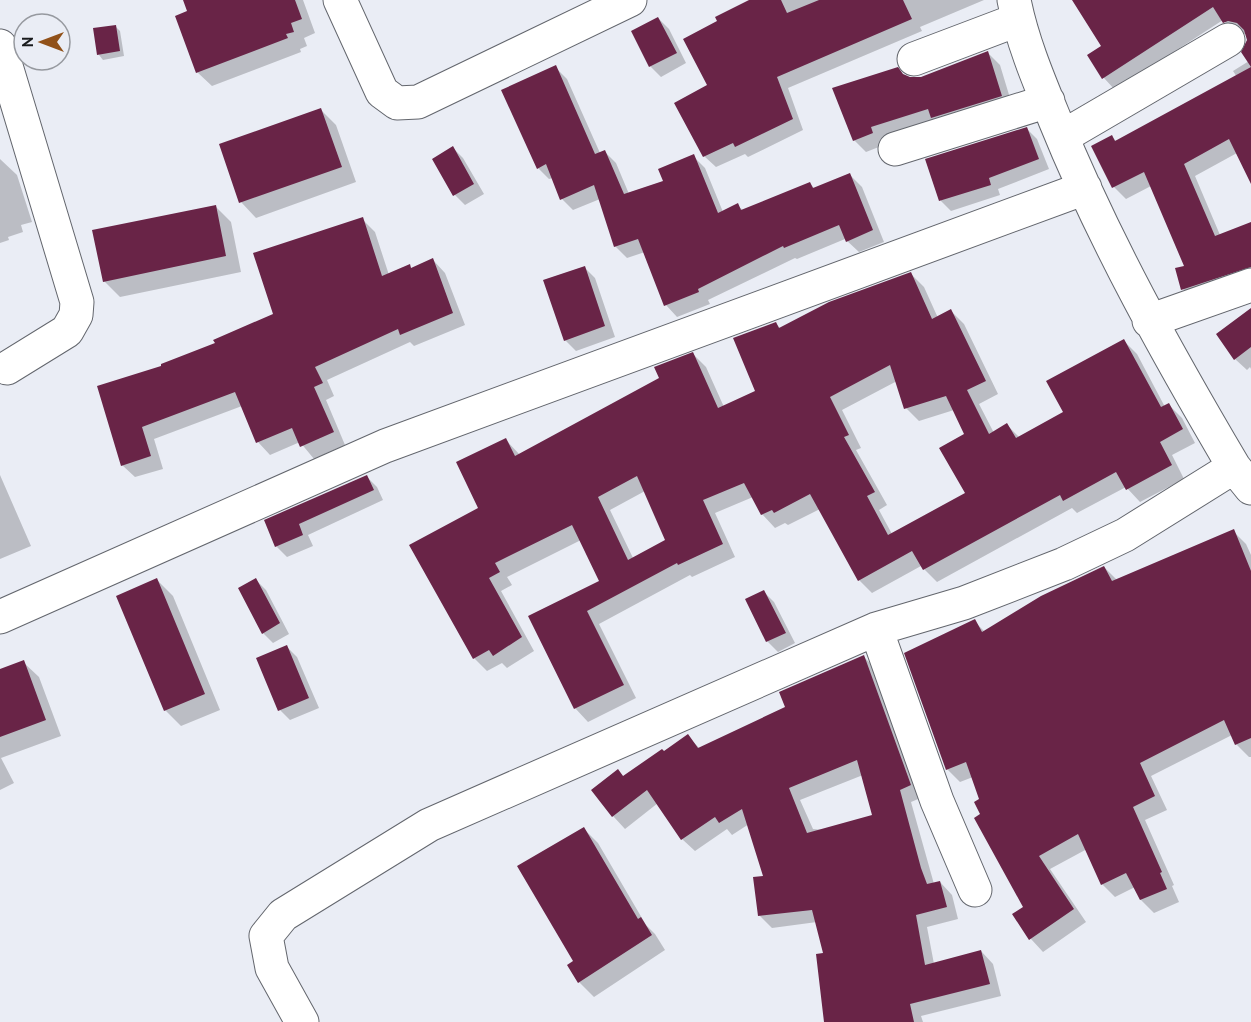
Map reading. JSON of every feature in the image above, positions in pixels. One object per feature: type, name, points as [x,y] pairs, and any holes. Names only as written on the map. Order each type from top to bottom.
[{"type":"street","points":[[340,0],[382,92],[397,103],[418,102],[630,0]]},
{"type":"street","points":[[302,1022],[272,968],[266,936],[283,915],[429,825],[876,629],[964,603],[1065,564],[1242,478],[1149,321],[1084,188],[1048,102],[1016,10],[914,60]]},
{"type":"street","points":[[1062,137],[1228,40]]},
{"type":"street","points":[[0,46],[77,302],[76,315],[67,332],[7,368]]},
{"type":"street","points":[[895,149],[1048,102]]},
{"type":"street","points":[[0,617],[385,446],[1084,188]]},
{"type":"street","points":[[1149,321],[1251,285]]},
{"type":"street","points":[[876,629],[937,801],[975,890]]},
{"type":"building","points":[[183,0],[295,0],[302,19],[291,23],[294,32],[286,34],[288,38],[196,73],[175,16],[187,11]]},
{"type":"building","points":[[749,0],[781,0],[787,13],[819,0],[903,0],[912,19],[777,77],[793,119],[735,147],[733,143],[703,157],[674,103],[707,85],[683,39],[717,21],[715,17]]},
{"type":"building","points":[[1072,0],[1251,0],[1251,67],[1241,52],[1247,40],[1244,30],[1237,23],[1228,21],[1223,23],[1213,7],[1102,79],[1087,55],[1101,46]]},
{"type":"building","points":[[658,17],[677,53],[649,67],[631,31]]},
{"type":"building","points":[[116,25],[120,51],[97,55],[93,28]]},
{"type":"building","points":[[988,51],[1002,96],[931,118],[928,109],[871,127],[873,133],[853,141],[832,88],[898,67],[903,74],[910,77],[921,77]]},
{"type":"building","points":[[556,65],[595,154],[605,150],[624,194],[663,181],[658,169],[694,154],[718,213],[738,203],[741,210],[810,182],[813,188],[850,173],[873,230],[846,242],[839,225],[784,248],[783,246],[698,289],[699,292],[664,306],[638,239],[614,247],[594,185],[560,200],[546,164],[537,169],[501,90]]},
{"type":"building","points":[[1251,67],[1251,184],[1229,139],[1184,164],[1215,236],[1251,222],[1251,267],[1181,290],[1175,268],[1184,266],[1144,172],[1112,188],[1091,146],[1112,135],[1115,141]]},
{"type":"building","points":[[321,108],[342,167],[239,203],[219,144]]},
{"type":"building","points":[[1027,127],[1039,159],[989,178],[991,185],[939,201],[925,159]]},
{"type":"building","points":[[453,146],[474,184],[453,196],[432,159]]},
{"type":"building","points":[[216,205],[226,256],[103,282],[92,230]]},
{"type":"building","points":[[363,217],[382,276],[410,264],[411,268],[433,258],[453,313],[400,335],[398,329],[315,367],[323,383],[314,387],[334,432],[300,447],[292,428],[256,443],[235,392],[142,427],[151,456],[121,466],[97,386],[161,366],[161,364],[215,343],[213,340],[273,314],[253,253]]},
{"type":"building","points":[[585,266],[605,326],[564,341],[543,280]]},
{"type":"building","points":[[911,272],[932,319],[951,309],[986,381],[967,390],[989,434],[1007,423],[1016,438],[1063,412],[1046,381],[1124,339],[1161,407],[1169,403],[1183,429],[1160,442],[1172,465],[1126,490],[1116,472],[1063,501],[1060,495],[923,570],[912,551],[858,581],[810,494],[774,513],[772,510],[761,515],[744,483],[703,500],[723,544],[678,565],[677,563],[587,611],[624,685],[574,709],[528,616],[599,581],[572,525],[495,563],[500,572],[489,578],[522,637],[493,656],[489,650],[473,659],[409,545],[478,508],[456,462],[506,438],[515,456],[659,378],[654,367],[693,352],[718,408],[755,391],[733,338],[776,322],[779,328],[829,302]],"holes":[[[890,365],[904,409],[946,396],[964,434],[939,448],[965,493],[888,535],[867,496],[875,492],[844,437],[849,435],[830,397]],[[637,476],[665,540],[628,560],[598,497]]]},
{"type":"building","points":[[1251,308],[1251,347],[1234,360],[1216,334]]},
{"type":"building","points":[[367,475],[374,490],[299,524],[303,535],[275,547],[264,520]]},
{"type":"building","points":[[1234,529],[1251,571],[1251,738],[1235,745],[1224,720],[1140,763],[1155,796],[1133,807],[1162,872],[1160,873],[1167,889],[1140,900],[1126,873],[1101,885],[1078,834],[1039,856],[1074,909],[1029,940],[1012,914],[1023,907],[974,818],[980,814],[974,802],[979,799],[966,762],[946,770],[904,653],[975,619],[982,632],[1041,596],[1104,566],[1112,581]]},
{"type":"building","points":[[157,578],[205,694],[164,711],[116,596]]},
{"type":"building","points":[[256,578],[280,623],[262,634],[238,588]]},
{"type":"building","points":[[764,590],[786,633],[766,642],[745,599]]},
{"type":"building","points":[[287,645],[309,698],[278,711],[256,658]]},
{"type":"building","points":[[864,655],[911,785],[900,790],[921,868],[927,884],[940,881],[947,907],[916,915],[925,965],[981,950],[990,984],[910,1004],[914,1022],[824,1022],[816,954],[823,953],[812,910],[758,916],[753,877],[763,876],[742,809],[719,823],[715,817],[681,840],[647,790],[612,817],[591,790],[618,769],[623,776],[688,734],[698,748],[785,707],[779,692]],"holes":[[[857,760],[872,815],[807,833],[789,788]]]},
{"type":"building","points":[[24,660],[46,720],[0,737],[0,669]]},
{"type":"building","points":[[584,827],[638,919],[641,917],[652,935],[578,983],[567,965],[573,961],[517,866]]}]
